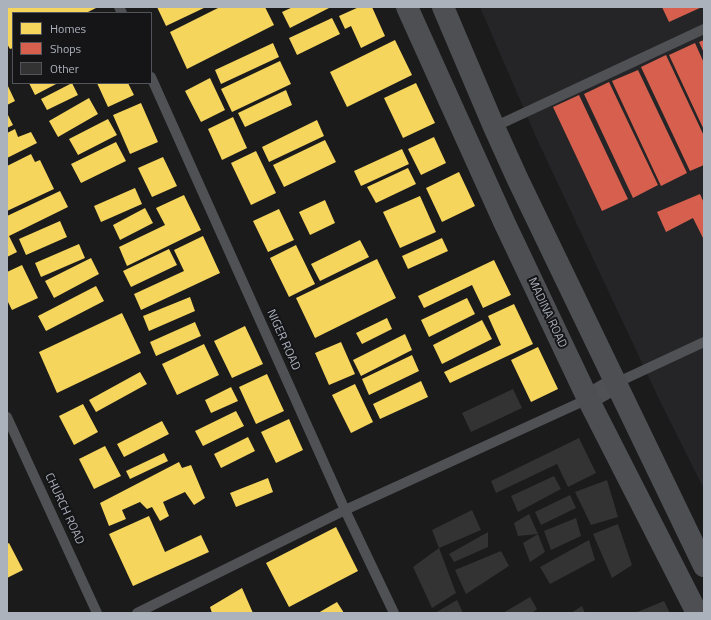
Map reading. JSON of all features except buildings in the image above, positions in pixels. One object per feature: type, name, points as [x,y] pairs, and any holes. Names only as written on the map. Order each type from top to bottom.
[{"type":"main road","name":"MADINA ROAD","points":[[407,7],[505,224],[588,399],[697,613]]},
{"type":"main road","points":[[443,7],[494,127],[704,566]]},
{"type":"street","points":[[588,399],[616,383]]},
{"type":"lane","points":[[494,127],[704,29]]},
{"type":"lane","name":"NIGER ROAD","points":[[152,80],[345,510],[394,613]]},
{"type":"lane","points":[[616,383],[704,342]]},
{"type":"lane","points":[[137,613],[345,510],[588,399]]},
{"type":"lane","name":"CHURCH ROAD","points":[[7,417],[97,613]]},
{"type":"shaded area","points":[[480,7],[704,7],[704,489],[659,399],[536,137]]}]
